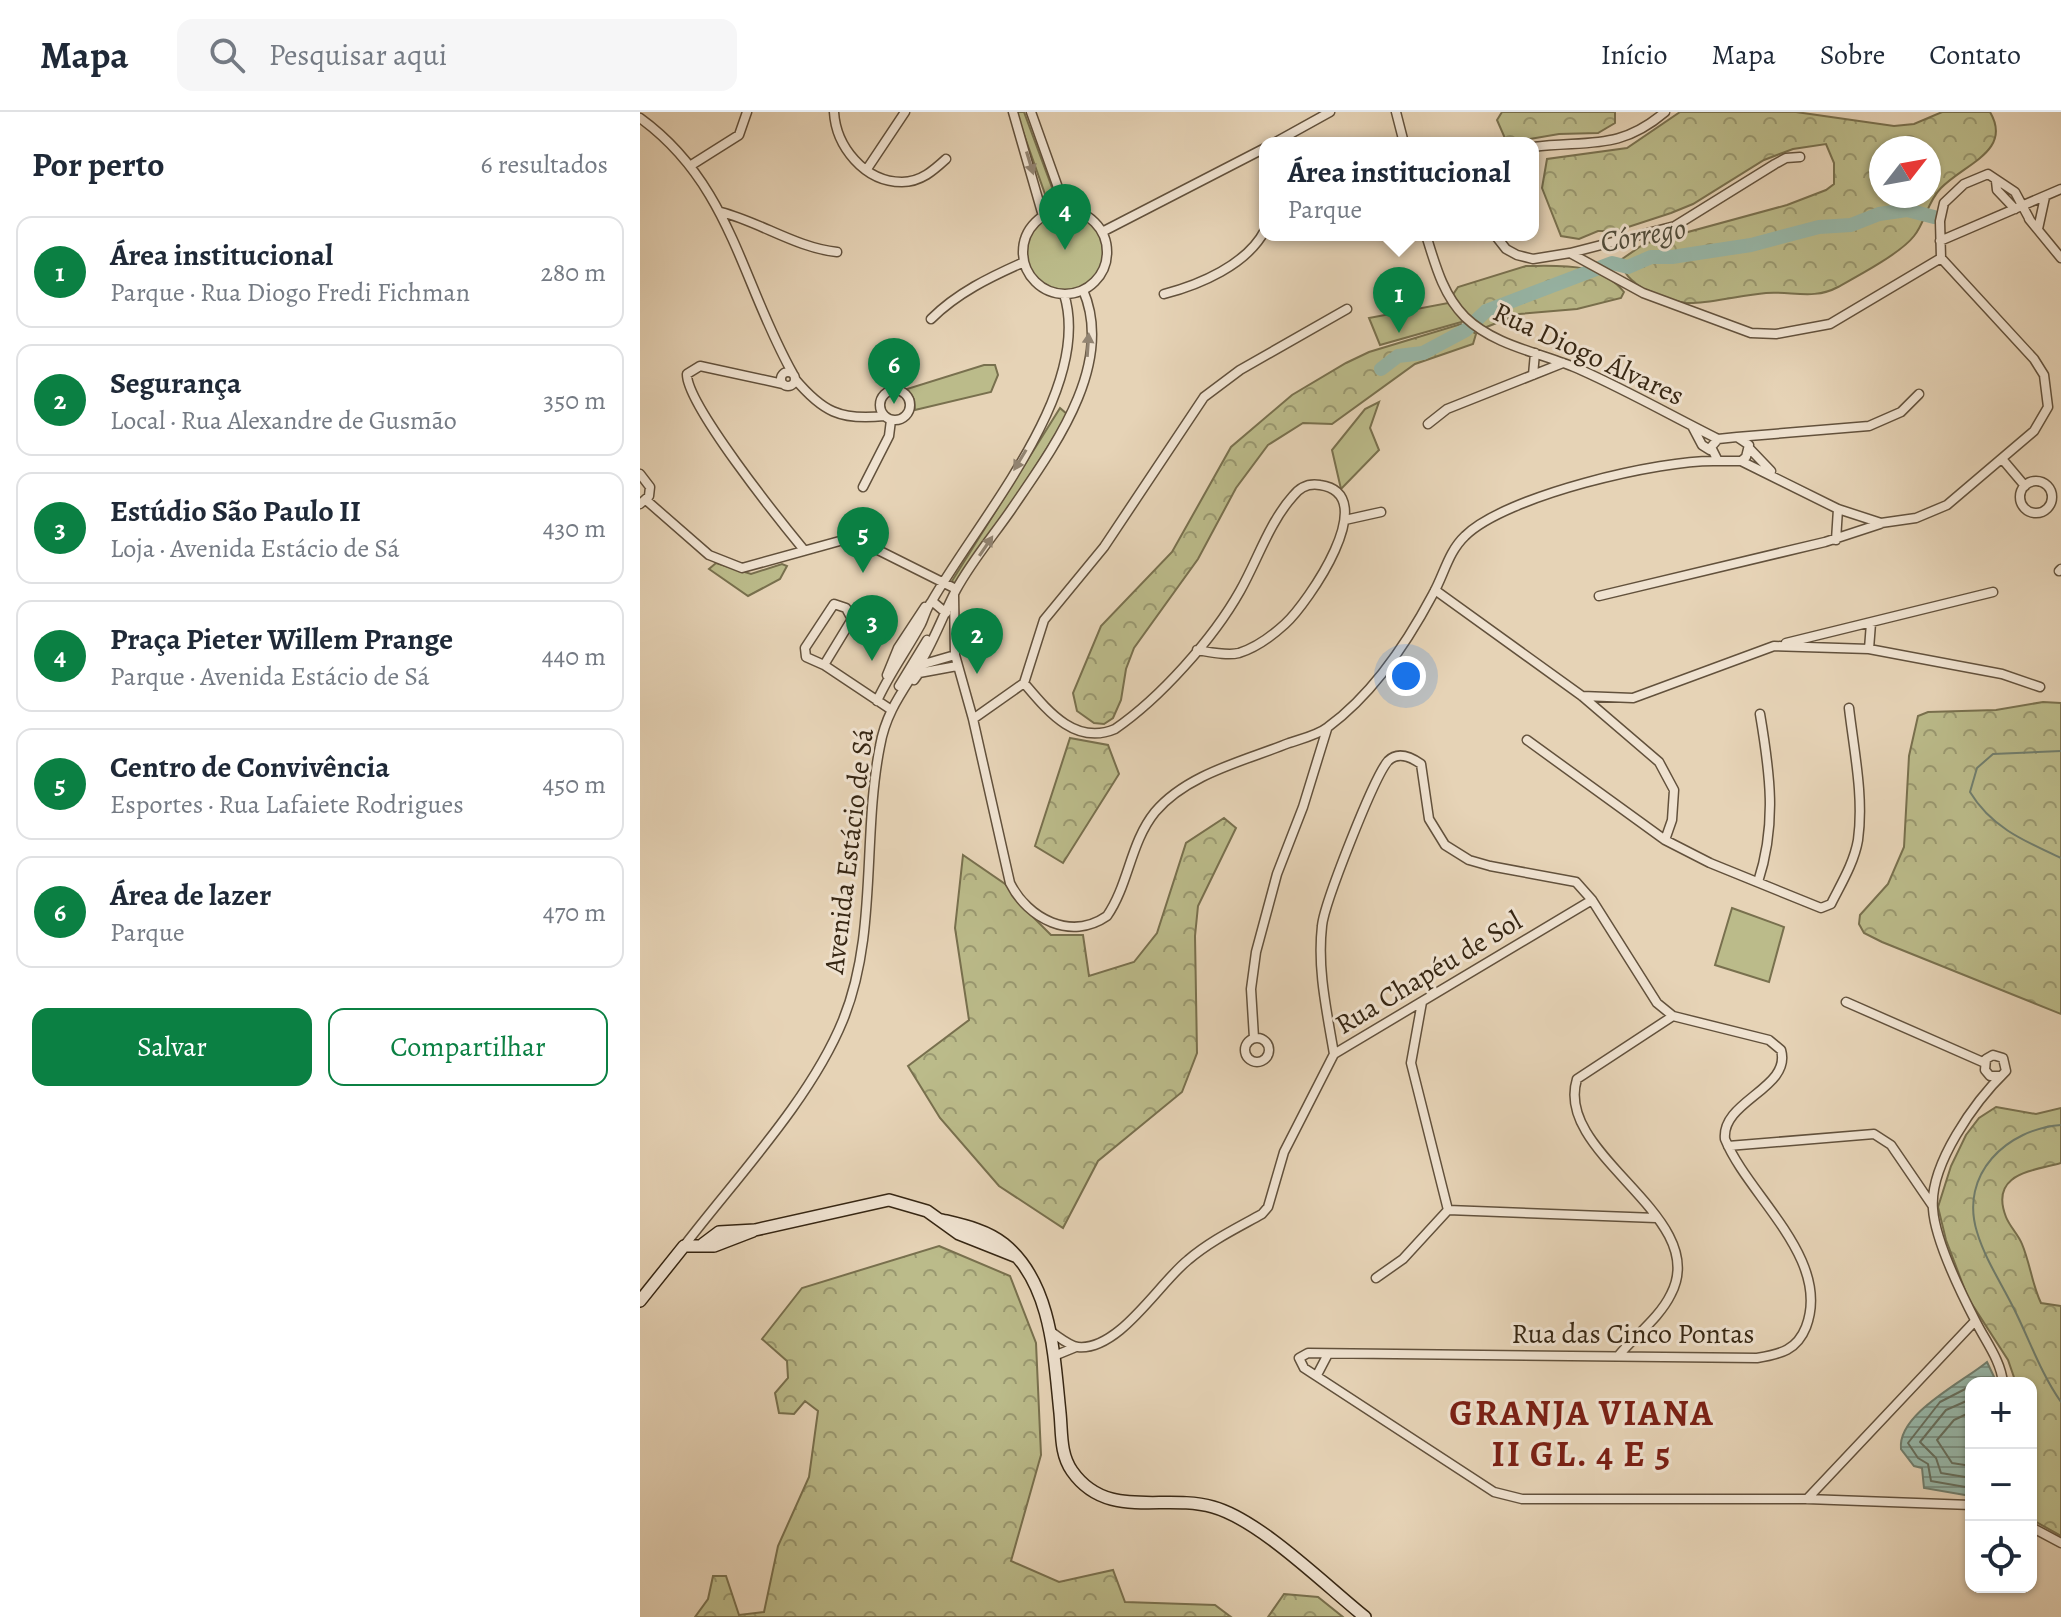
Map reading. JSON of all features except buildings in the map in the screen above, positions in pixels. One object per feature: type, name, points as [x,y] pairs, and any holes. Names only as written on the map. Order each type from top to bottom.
[{"type":"street","points":[[693,164],[739,135],[747,112]]},
{"type":"street","points":[[834,112],[835,131],[842,148],[867,169],[902,182],[926,175],[946,159]]},
{"type":"street","points":[[867,169],[905,112]]},
{"type":"street","points":[[1013,112],[1043,216]]},
{"type":"street","points":[[1031,112],[1066,210]]},
{"type":"street","points":[[1285,137],[1330,112]]},
{"type":"street","points":[[1396,112],[1402,137]]},
{"type":"street","points":[[1539,147],[1621,140],[1642,131],[1665,112]]},
{"type":"street","points":[[640,118],[693,164],[721,212],[794,376],[816,404],[864,418],[887,418],[900,420],[908,412],[906,396],[891,391],[880,402],[887,418],[889,436],[863,487]]},
{"type":"street","points":[[1102,232],[1259,151]]},
{"type":"street","points":[[1500,241],[1506,249],[1533,259],[1570,253],[1675,226],[1786,158],[1800,157]]},
{"type":"street","points":[[1599,596],[1836,540],[1881,523],[1916,518],[1947,505],[2003,460],[2042,418],[2049,391],[2034,359],[1941,258],[1940,221],[1951,194],[1988,174],[2008,186],[2024,206],[2030,220]]},
{"type":"street","points":[[1996,181],[1997,190],[2012,207],[2030,220],[2061,258]]},
{"type":"street","points":[[1940,241],[2012,207],[2024,206],[2061,189]]},
{"type":"street","points":[[2038,229],[2045,197]]},
{"type":"street","points":[[1066,210],[1084,215],[1102,232],[1107,248],[1105,266],[1095,281],[1083,290],[1064,294],[1037,283],[1024,262],[1026,234],[1043,216],[1066,210]]},
{"type":"street","points":[[721,212],[749,220],[823,251],[837,252]]},
{"type":"street","points":[[1164,294],[1186,288],[1224,269],[1259,236]]},
{"type":"street","name":"Rua Diogo Álvares","points":[[1428,241],[1439,277],[1466,318],[1504,342],[1563,363],[1718,439]]},
{"type":"street","points":[[1570,253],[1643,293],[1684,310],[1751,333],[1776,334],[1830,324],[1941,258]]},
{"type":"street","points":[[931,319],[946,304],[974,286],[1024,262]]},
{"type":"street","name":"Avenida Estácio de Sá","points":[[893,704],[921,669],[940,634],[955,592],[1027,487],[1078,399],[1090,345],[1088,303],[1083,290]]},
{"type":"street","name":"Avenida Estácio de Sá","points":[[877,701],[883,686],[902,664],[924,627],[930,602],[1011,475],[1057,392],[1069,350],[1069,310],[1064,294]]},
{"type":"street","points":[[973,719],[1024,683],[1044,620],[1104,547],[1204,397],[1240,370],[1347,309]]},
{"type":"street","points":[[1533,375],[1535,353]]},
{"type":"street","points":[[1428,424],[1447,409],[1563,363]]},
{"type":"street","points":[[794,376],[783,374],[783,384],[710,368],[690,370],[687,380],[705,414],[804,550]]},
{"type":"street","points":[[1057,392],[1078,399]]},
{"type":"street","points":[[1697,460],[1718,439],[1869,426],[1901,412],[1919,394]]},
{"type":"street","name":"Rua Diogo Álvares","points":[[1691,426],[1702,445],[1718,461]]},
{"type":"street","points":[[1741,461],[1749,446],[1783,432]]},
{"type":"street","points":[[1737,437],[1774,475]]},
{"type":"street","points":[[640,474],[650,487],[643,502],[709,555],[729,564],[757,566],[804,550],[858,540],[944,582],[955,592],[957,666],[973,719],[1010,883],[1019,898],[1041,917],[1074,929],[1107,916],[1144,828],[1168,799],[1189,783],[1327,729],[1390,663],[1435,590],[1450,555],[1464,536],[1505,511],[1592,481],[1697,460],[1741,461],[1838,509],[1881,523]]},
{"type":"street","points":[[2003,460],[2025,486]]},
{"type":"street","points":[[2037,481],[2049,488],[2052,496],[2047,509],[2034,513],[2023,507],[2020,498],[2025,486],[2037,481]]},
{"type":"street","points":[[1024,683],[1049,713],[1072,729],[1103,735],[1126,722],[1197,650],[1239,593],[1270,531],[1294,495],[1305,485],[1328,487],[1343,503],[1345,520],[1333,559],[1305,603],[1285,625],[1237,654],[1197,650]]},
{"type":"street","points":[[1836,540],[1838,509]]},
{"type":"street","points":[[1345,520],[1381,512]]},
{"type":"street","points":[[1854,515],[1856,532]]},
{"type":"street","points":[[1435,590],[1582,696],[1659,762],[1674,790],[1672,820],[1665,840]]},
{"type":"street","points":[[1582,696],[1633,698],[1774,646],[1993,592]]},
{"type":"street","points":[[930,602],[945,615]]},
{"type":"street","points":[[824,665],[852,619],[841,605],[830,605],[805,648],[806,657],[824,665],[877,701],[893,704]]},
{"type":"street","name":"Avenida Estácio de Sá","points":[[684,1246],[817,1071],[844,1020],[860,959],[878,757],[900,682],[945,615]]},
{"type":"street","points":[[1869,649],[1871,623]]},
{"type":"street","points":[[1837,648],[1838,631]]},
{"type":"street","points":[[1774,646],[1869,649],[2002,674],[2040,687]]},
{"type":"street","points":[[921,669],[955,655]]},
{"type":"street","points":[[921,669],[957,666]]},
{"type":"street","points":[[1527,740],[1665,840],[1821,908],[1831,904],[1858,841],[1859,794],[1849,708]]},
{"type":"street","points":[[1758,882],[1769,848],[1772,816],[1770,777],[1760,714]]},
{"type":"street","points":[[1254,1038],[1251,989],[1256,952],[1277,874],[1303,807],[1327,729]]},
{"type":"street","points":[[1334,1054],[1322,976],[1322,925],[1329,896],[1372,790],[1389,759],[1401,755],[1412,757],[1421,764],[1429,819],[1445,845],[1479,863],[1576,882],[1592,900],[1657,1003],[1673,1016],[1769,1040],[1781,1050],[1778,1072],[1727,1122],[1724,1130],[1728,1146],[1874,1134],[1891,1145],[1932,1205],[1935,1223],[1975,1321],[1998,1362],[2002,1377]]},
{"type":"street","name":"Rua Chapéu de Sol","points":[[1054,1356],[1110,1337],[1125,1326],[1185,1262],[1262,1214],[1274,1193],[1284,1152],[1334,1054],[1592,900]]},
{"type":"street","points":[[1422,1002],[1411,1063],[1448,1210]]},
{"type":"street","points":[[1846,1002],[1985,1063],[1990,1076],[2000,1076]]},
{"type":"street","points":[[1619,1355],[1661,1310],[1678,1277],[1678,1262],[1671,1242],[1656,1218],[1576,1118],[1573,1091],[1577,1079],[1673,1016]]},
{"type":"street","points":[[1932,1205],[1948,1150],[2007,1068],[2003,1058],[1993,1055],[1985,1063]]},
{"type":"street","name":"Rua das Cinco Pontas","points":[[1328,1354],[1757,1358],[1782,1354],[1802,1337],[1809,1317],[1811,1293],[1799,1257],[1728,1146]]},
{"type":"street","points":[[640,1301],[684,1246],[703,1244],[719,1232],[755,1230],[889,1200],[912,1205],[942,1220],[959,1234],[1018,1258],[1033,1283],[1051,1332],[1065,1459],[1083,1485],[1109,1501],[1192,1503],[1233,1515],[1365,1617]]},
{"type":"street","points":[[1376,1278],[1403,1259],[1448,1210],[1656,1218]]},
{"type":"street","points":[[1807,1499],[1975,1321]]},
{"type":"street","points":[[1051,1332],[1076,1347]]},
{"type":"street","points":[[1317,1375],[1328,1354],[1308,1353],[1299,1358],[1304,1368],[1494,1492],[1522,1499],[1807,1499],[1965,1505]]},
{"type":"street","points":[[2037,1530],[2061,1543]]},
{"type":"green space","points":[[1016,112],[1024,112],[1057,201],[1054,206],[1045,194]]},
{"type":"green space","points":[[1502,112],[1615,112],[1615,123],[1598,133],[1539,137],[1504,137],[1497,120]]},
{"type":"green space","points":[[1680,112],[1796,112],[1894,126],[1914,124],[1942,112],[1990,112],[1995,125],[1991,147],[1941,188],[1941,136],[1869,136],[1869,208],[1929,208],[1908,243],[1867,271],[1820,293],[1766,293],[1693,303],[1672,300],[1638,285],[1629,277],[1622,259],[1644,244],[1787,205],[1826,190],[1834,184],[1834,163],[1826,144],[1793,149],[1764,160],[1693,204],[1671,213],[1616,231],[1598,231],[1579,239],[1561,236],[1542,188],[1547,159],[1627,148]]},
{"type":"green space","points":[[1065,210],[1081,213],[1095,222],[1104,236],[1107,252],[1104,268],[1095,282],[1081,291],[1065,294],[1049,291],[1035,282],[1026,268],[1023,252],[1026,236],[1035,222],[1049,213]]},
{"type":"green space","points":[[1526,266],[1566,266],[1592,271],[1614,282],[1624,292],[1621,298],[1577,309],[1519,314],[1484,328],[1452,296],[1458,287]]},
{"type":"green space","points":[[1448,303],[1465,321],[1380,345],[1369,318]]},
{"type":"green space","points":[[1461,324],[1476,334],[1473,344],[1415,364],[1332,424],[1303,423],[1268,445],[1236,488],[1198,559],[1134,648],[1126,669],[1121,700],[1113,718],[1104,724],[1094,723],[1077,711],[1073,693],[1101,626],[1172,552],[1231,447],[1292,395],[1346,363],[1369,352]]},
{"type":"green space","points":[[984,365],[995,365],[998,375],[991,392],[915,410],[914,399],[907,389]]},
{"type":"green space","points":[[1379,402],[1370,428],[1379,450],[1341,489],[1332,450],[1365,409]]},
{"type":"green space","points":[[1060,408],[1068,415],[962,582],[955,586],[952,581]]},
{"type":"green space","points":[[716,563],[751,574],[782,564],[787,566],[780,579],[748,596],[709,569]]},
{"type":"green space","points":[[2043,702],[2061,703],[2061,1014],[1882,942],[1864,933],[1859,924],[1860,915],[1888,884],[1904,847],[1909,756],[1918,716],[1928,712],[1996,710]]},
{"type":"green space","points":[[1070,738],[1108,745],[1119,774],[1063,863],[1035,846]]},
{"type":"green space","points":[[1224,818],[1236,828],[1198,906],[1195,936],[1197,1053],[1182,1092],[1098,1161],[1063,1228],[999,1186],[940,1118],[908,1066],[969,1020],[955,928],[963,855],[1008,886],[1015,899],[1051,935],[1083,935],[1089,976],[1134,962],[1157,933],[1186,843]]},
{"type":"green space","points":[[1732,908],[1784,927],[1769,982],[1715,965]]},
{"type":"green space","points":[[1996,1107],[2036,1114],[2061,1108],[2061,1163],[2017,1176],[2003,1191],[2002,1202],[2008,1221],[2022,1244],[2041,1303],[2061,1306],[2061,1536],[2037,1522],[2037,1377],[2014,1377],[2008,1360],[1968,1298],[1946,1240],[1938,1207],[1951,1166],[1966,1135],[1979,1118]]},
{"type":"green space","points":[[939,1246],[1010,1276],[1036,1343],[1041,1455],[1011,1561],[1059,1582],[1113,1570],[1125,1602],[1215,1605],[1231,1617],[695,1617],[708,1599],[713,1576],[726,1576],[739,1615],[764,1612],[778,1546],[809,1477],[818,1411],[805,1401],[794,1414],[779,1413],[775,1393],[788,1378],[787,1361],[762,1339],[802,1288]]},
{"type":"green space","points":[[1284,1594],[1318,1597],[1343,1617],[1268,1617]]},
{"type":"water","points":[[1987,1362],[1994,1377],[1966,1377]]},
{"type":"water","points":[[1965,1378],[1965,1495],[1924,1488],[1922,1468],[1914,1466],[1901,1449],[1909,1423]]},
{"type":"waterway","name":"Córrego","points":[[1381,369],[1398,356],[1423,353],[1466,330],[1486,311],[1612,263],[1628,267],[1651,257],[1672,257],[1751,245],[1819,227],[1851,225],[1879,214],[1907,210],[1934,217]]},
{"type":"waterway","points":[[2061,751],[1993,754],[1977,768],[1970,792],[1998,824],[2061,858]]},
{"type":"waterway","points":[[2061,1125],[2023,1135],[1992,1158],[1981,1174],[1973,1211],[1985,1254],[2061,1402]]},
{"type":"place","name":"Praça Pieter Willem Prange","points":[[1065,250]]},
{"type":"place","name":"Área institucional","points":[[1399,333]]},
{"type":"place","name":"Área de lazer","points":[[894,404]]},
{"type":"place","name":"Centro de Convivência","points":[[863,573]]},
{"type":"place","name":"Estúdio São Paulo II","points":[[872,661]]},
{"type":"place","name":"Segurança","points":[[977,674]]},
{"type":"district","name":"GRANJA VIANA II GL. 4 E 5","points":[[1582,1432]]}]
